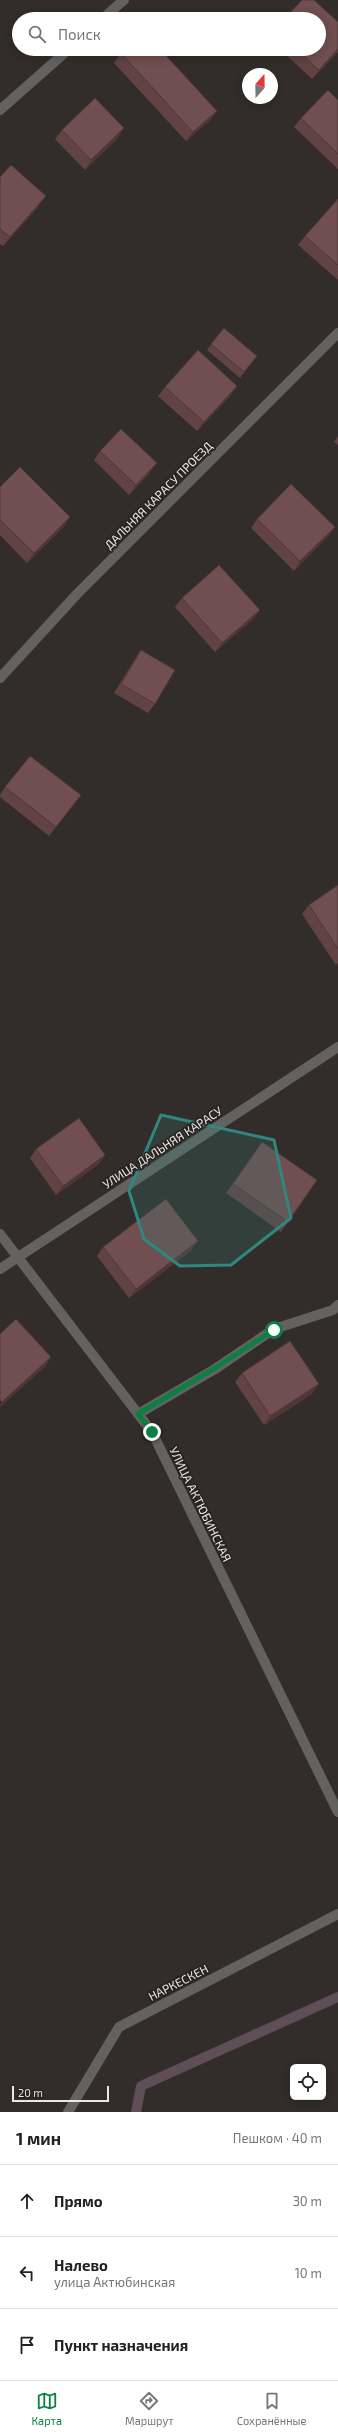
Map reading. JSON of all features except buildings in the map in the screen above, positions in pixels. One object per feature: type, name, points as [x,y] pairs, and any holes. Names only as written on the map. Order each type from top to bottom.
[{"type":"street","points":[[110,12],[124,0]]},
{"type":"street","points":[[0,110],[61,56]]},
{"type":"street","name":"ДАЛЬНЯЯ КАРАСУ ПРОЕЗД","points":[[0,678],[77,594],[338,333]]},
{"type":"street","name":"УЛИЦА ДАЛЬНЯЯ КАРАСУ","points":[[0,1269],[338,1047]]},
{"type":"street","name":"УЛИЦА АКТЮБИНСКАЯ","points":[[0,1234],[138,1414],[155,1440],[338,1812]]},
{"type":"street","points":[[138,1414],[215,1368],[274,1330],[333,1310],[338,1305]]},
{"type":"street","name":"НАРКЕСКЕН","points":[[68,2112],[119,2027],[338,1914]]},
{"type":"highlighted area","points":[[161,1115],[226,1131],[274,1140],[291,1218],[231,1265],[180,1266],[144,1239],[129,1191]]},
{"type":"waterway","points":[[136,2112],[141,2086],[338,1997]]},
{"type":"route","points":[[152,1432],[138,1414],[215,1368],[274,1330]]}]
